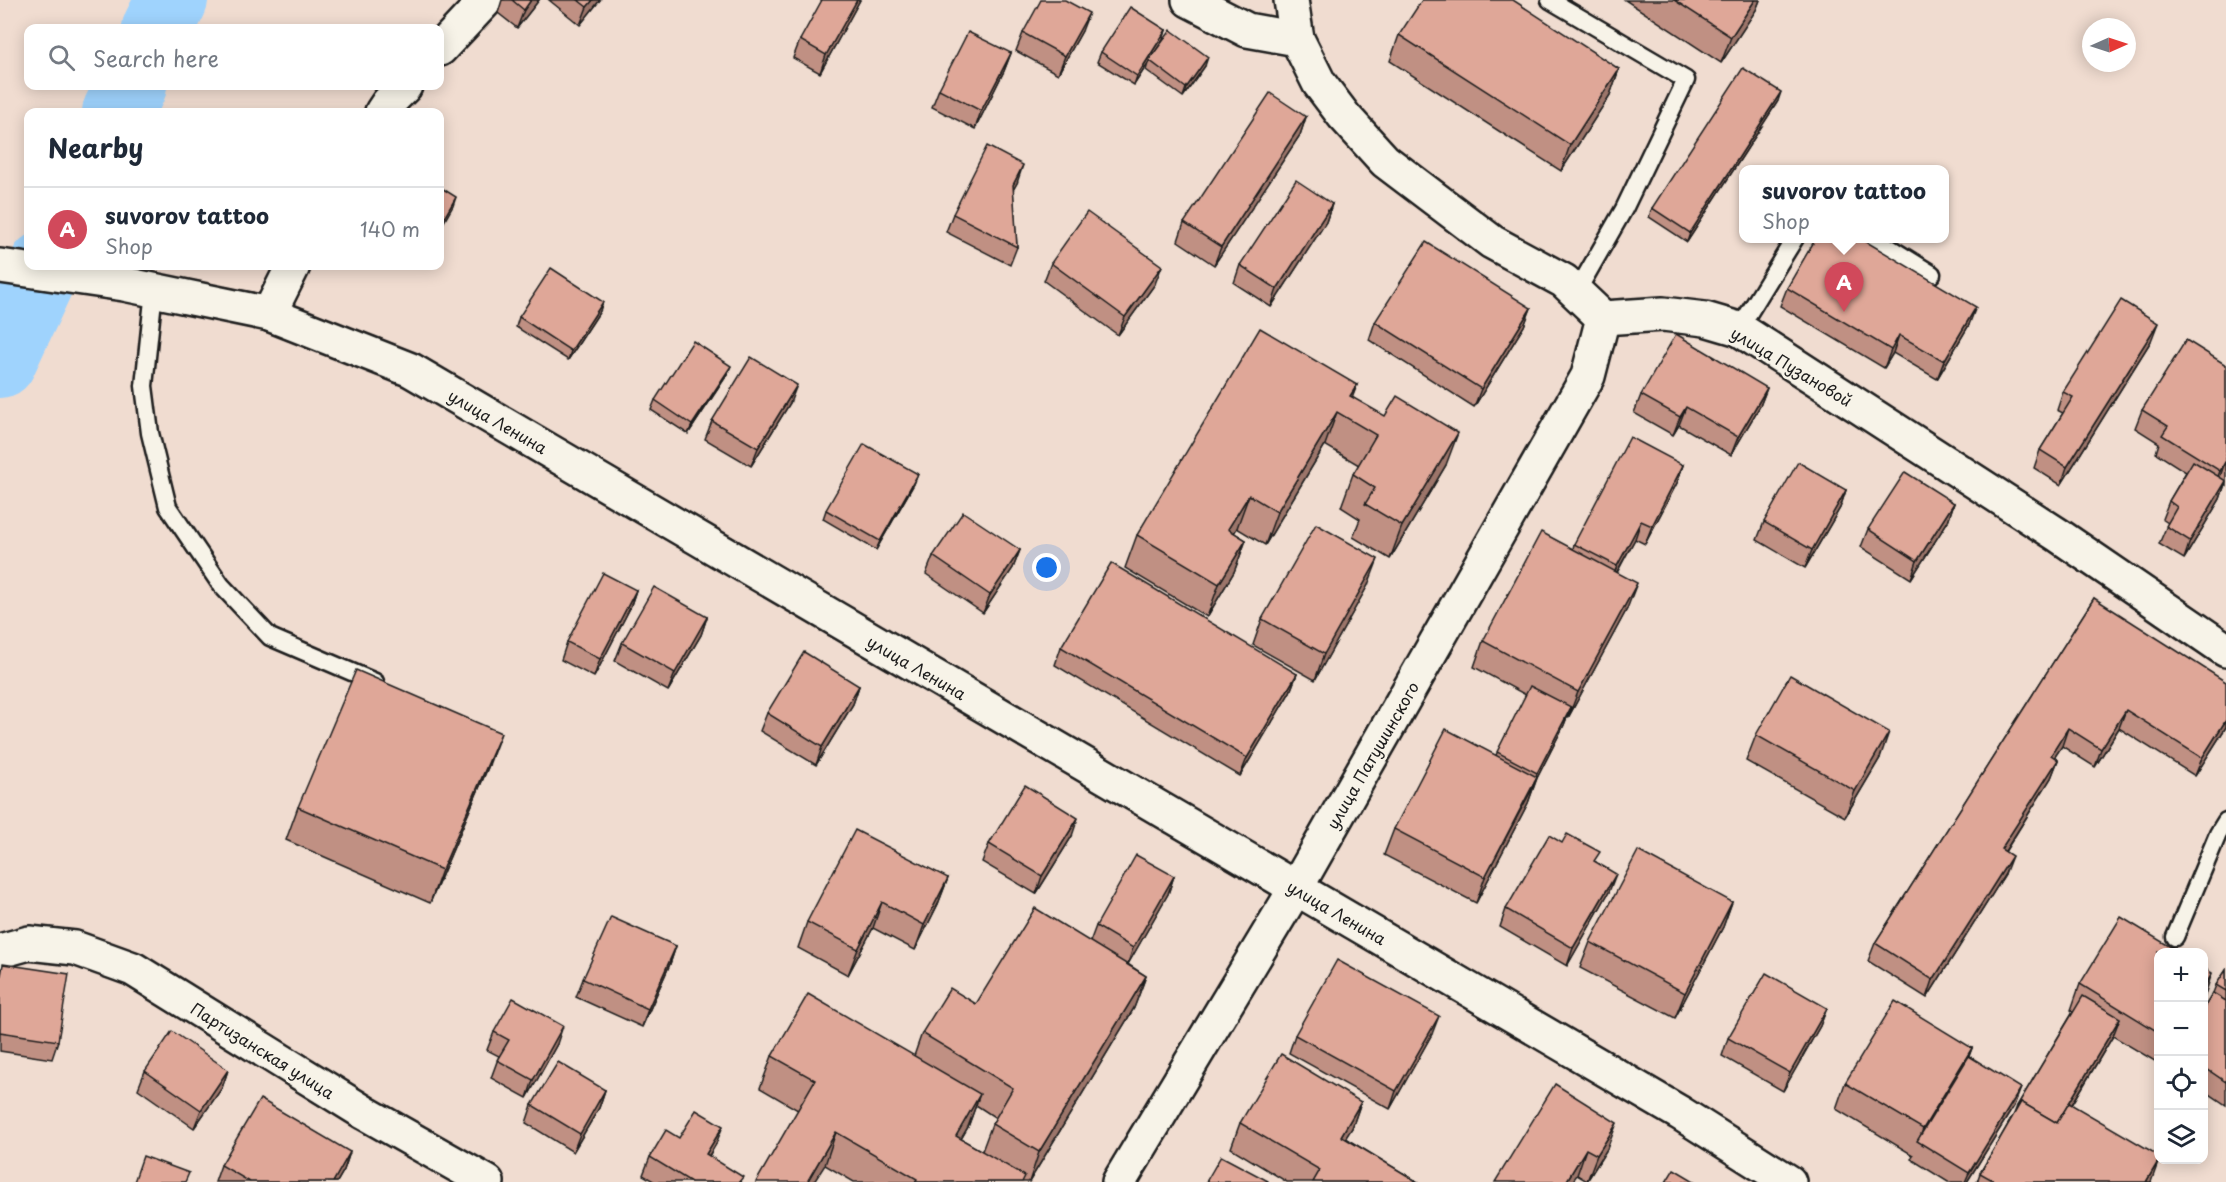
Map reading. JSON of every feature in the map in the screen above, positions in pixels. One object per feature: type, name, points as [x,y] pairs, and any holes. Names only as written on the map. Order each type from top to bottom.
[{"type":"street","points":[[444,45],[486,0]]},
{"type":"street","points":[[1189,0],[1247,30],[1297,39]]},
{"type":"street","points":[[1291,0],[1297,39],[1319,83],[1344,116],[1385,161],[1492,242],[1564,281],[1603,318]]},
{"type":"street","points":[[385,108],[401,90]]},
{"type":"street","name":"улица Ленина","points":[[0,266],[24,270]]},
{"type":"street","name":"улица Ленина","points":[[26,270],[139,287],[269,314],[411,370],[1680,1113],[1789,1182]]},
{"type":"street","points":[[269,314],[291,270]]},
{"type":"street","name":"улица Пузановой","points":[[1603,318],[1663,314],[1705,320],[1739,329],[2058,535],[2226,650]]},
{"type":"street","name":"улица Патушинского","points":[[1119,1182],[1296,888],[1588,376],[1603,318]]},
{"type":"street","name":"Партизанская улица","points":[[14,947],[75,948],[133,969],[365,1113],[487,1182]]},
{"type":"lane","points":[[1550,0],[1686,80],[1624,210],[1576,293]]},
{"type":"lane","points":[[1739,329],[1792,243]]},
{"type":"lane","points":[[1882,243],[1932,274]]},
{"type":"lane","points":[[139,287],[144,386],[150,433],[168,507],[221,585],[270,637],[387,687]]},
{"type":"lane","points":[[2175,937],[2223,831]]},
{"type":"building","points":[[512,0],[531,0],[524,10]]},
{"type":"building","points":[[578,0],[593,0],[587,7]]},
{"type":"building","points":[[822,0],[857,0],[826,55],[800,40]]},
{"type":"building","points":[[1041,0],[1065,0],[1089,13],[1065,56],[1023,33]]},
{"type":"building","points":[[1422,0],[1513,0],[1619,69],[1570,145],[1399,35]]},
{"type":"building","points":[[1674,0],[1755,0],[1731,37]]},
{"type":"building","points":[[1130,7],[1166,30],[1137,76],[1101,52]]},
{"type":"building","points":[[1171,30],[1208,57],[1186,88],[1149,60]]},
{"type":"building","points":[[968,32],[1011,53],[981,111],[939,89]]},
{"type":"building","points":[[1743,68],[1781,92],[1690,233],[1652,208]]},
{"type":"building","points":[[1270,93],[1306,117],[1221,247],[1184,223]]},
{"type":"building","points":[[987,146],[1023,165],[1013,185],[1017,247],[953,214]]},
{"type":"building","points":[[1296,180],[1332,204],[1277,289],[1240,265]]},
{"type":"building","points":[[444,190],[456,197],[444,218]]},
{"type":"building","points":[[1087,212],[1162,266],[1125,317],[1051,263]]},
{"type":"building","points":[[1426,242],[1531,308],[1481,389],[1375,322]]},
{"type":"building","points":[[1813,243],[1868,243],[1976,307],[1944,361],[1899,335],[1891,350],[1787,288]]},
{"type":"building","points":[[551,268],[603,302],[571,351],[519,317]]},
{"type":"building","points":[[2121,300],[2158,323],[2067,467],[2040,450],[2073,397],[2063,392]]},
{"type":"building","points":[[1260,328],[1357,385],[1350,396],[1385,416],[1397,396],[1458,433],[1402,526],[1365,504],[1375,488],[1353,474],[1376,435],[1337,412],[1277,512],[1249,495],[1228,529],[1246,540],[1219,584],[1137,535]]},
{"type":"building","points":[[1676,334],[1767,388],[1738,437],[1686,407],[1680,417],[1641,395]]},
{"type":"building","points":[[2186,340],[2226,365],[2226,462],[2220,471],[2162,435],[2168,426],[2142,410]]},
{"type":"building","points":[[693,341],[731,366],[692,425],[655,400]]},
{"type":"building","points":[[751,357],[797,385],[758,448],[712,421]]},
{"type":"building","points":[[1630,437],[1683,465],[1652,526],[1641,521],[1617,566],[1574,544]]},
{"type":"building","points":[[864,444],[918,474],[880,541],[826,510]]},
{"type":"building","points":[[2193,461],[2226,481],[2190,541],[2166,526],[2177,507],[2169,501]]},
{"type":"building","points":[[1798,462],[1846,490],[1812,550],[1764,522]]},
{"type":"building","points":[[1905,472],[1954,503],[1917,561],[1868,529]]},
{"type":"building","points":[[963,512],[1020,550],[990,595],[933,556]]},
{"type":"building","points":[[1316,524],[1378,559],[1324,654],[1262,619]]},
{"type":"building","points":[[1541,532],[1637,583],[1578,692],[1483,641]]},
{"type":"building","points":[[1111,563],[1297,674],[1247,758],[1061,647]]},
{"type":"building","points":[[603,573],[636,590],[600,659],[567,642]]},
{"type":"building","points":[[654,587],[707,617],[675,673],[622,643]]},
{"type":"building","points":[[2094,598],[2226,682],[2226,720],[2202,758],[2126,710],[2101,749],[2068,728],[2051,755],[2058,760],[2001,849],[2012,856],[1933,980],[1875,943]]},
{"type":"building","points":[[804,652],[859,686],[822,747],[767,713]]},
{"type":"building","points":[[356,670],[501,733],[442,870],[298,807]]},
{"type":"building","points":[[1790,675],[1889,732],[1855,791],[1756,735]]},
{"type":"building","points":[[1530,686],[1571,707],[1537,773],[1497,752]]},
{"type":"building","points":[[1446,729],[1537,777],[1485,877],[1394,829]]},
{"type":"building","points":[[1025,785],[1078,818],[1042,876],[989,844]]},
{"type":"building","points":[[855,830],[948,878],[924,925],[882,902],[858,949],[807,922]]},
{"type":"building","points":[[1567,834],[1600,852],[1594,861],[1616,874],[1573,948],[1506,909],[1549,835],[1562,843]]},
{"type":"building","points":[[1638,851],[1732,902],[1685,993],[1590,942]]},
{"type":"building","points":[[1136,855],[1174,876],[1133,948],[1096,926]]},
{"type":"building","points":[[1035,908],[1146,976],[1039,1152],[992,1124],[1013,1088],[922,1033],[950,988],[976,1004]]},
{"type":"building","points":[[611,917],[676,946],[648,1009],[583,979]]},
{"type":"building","points":[[2121,917],[2172,948],[2154,948],[2154,1030],[2080,984]]},
{"type":"building","points":[[1337,960],[1439,1016],[1396,1091],[1295,1035]]},
{"type":"building","points":[[3,964],[69,974],[58,1041],[0,1032],[0,981]]},
{"type":"building","points":[[2226,970],[2226,991],[2216,985]]},
{"type":"building","points":[[1766,973],[1827,1008],[1790,1073],[1728,1038]]},
{"type":"building","points":[[2213,993],[2226,1001],[2226,1082],[2208,1070],[2208,1001]]},
{"type":"building","points":[[808,994],[980,1094],[956,1136],[1025,1176],[1022,1182],[915,1182],[917,1179],[836,1132],[807,1182],[756,1182],[815,1080],[772,1056]]},
{"type":"building","points":[[2083,996],[2120,1018],[2057,1123],[2021,1102],[2017,1106]]},
{"type":"building","points":[[513,998],[563,1026],[533,1080],[497,1060],[509,1040],[494,1032]]},
{"type":"building","points":[[1895,1001],[1972,1048],[1923,1129],[1845,1083]]},
{"type":"building","points":[[172,1031],[228,1070],[201,1110],[145,1071]]},
{"type":"building","points":[[1281,1054],[1361,1102],[1341,1136],[1418,1182],[1313,1182],[1320,1170],[1240,1123]]},
{"type":"building","points":[[1969,1056],[2021,1088],[1969,1173],[1917,1141]]},
{"type":"building","points":[[558,1062],[605,1090],[580,1134],[532,1105]]},
{"type":"building","points":[[1555,1084],[1617,1123],[1597,1155],[1586,1149],[1566,1182],[1495,1182]]},
{"type":"building","points":[[260,1099],[350,1152],[333,1182],[250,1182],[221,1165]]},
{"type":"building","points":[[2021,1102],[2057,1123],[2069,1103],[2154,1153],[2154,1164],[2157,1164],[2146,1182],[1996,1182],[1980,1173]]},
{"type":"building","points":[[696,1110],[723,1126],[706,1154],[743,1177],[739,1182],[691,1182],[650,1157],[666,1130],[679,1138]]},
{"type":"building","points":[[143,1156],[189,1173],[185,1182],[134,1182]]},
{"type":"building","points":[[1221,1156],[1268,1181],[1268,1182],[1206,1182]]},
{"type":"building","points":[[1674,1169],[1696,1182],[1666,1182]]},
{"type":"waterway","points":[[160,24],[172,0]]},
{"type":"waterway","points":[[120,108],[129,90]]},
{"type":"waterway","points":[[0,362],[43,270]]},
{"type":"place","name":"suvorov tattoo","points":[[1844,312]]}]
